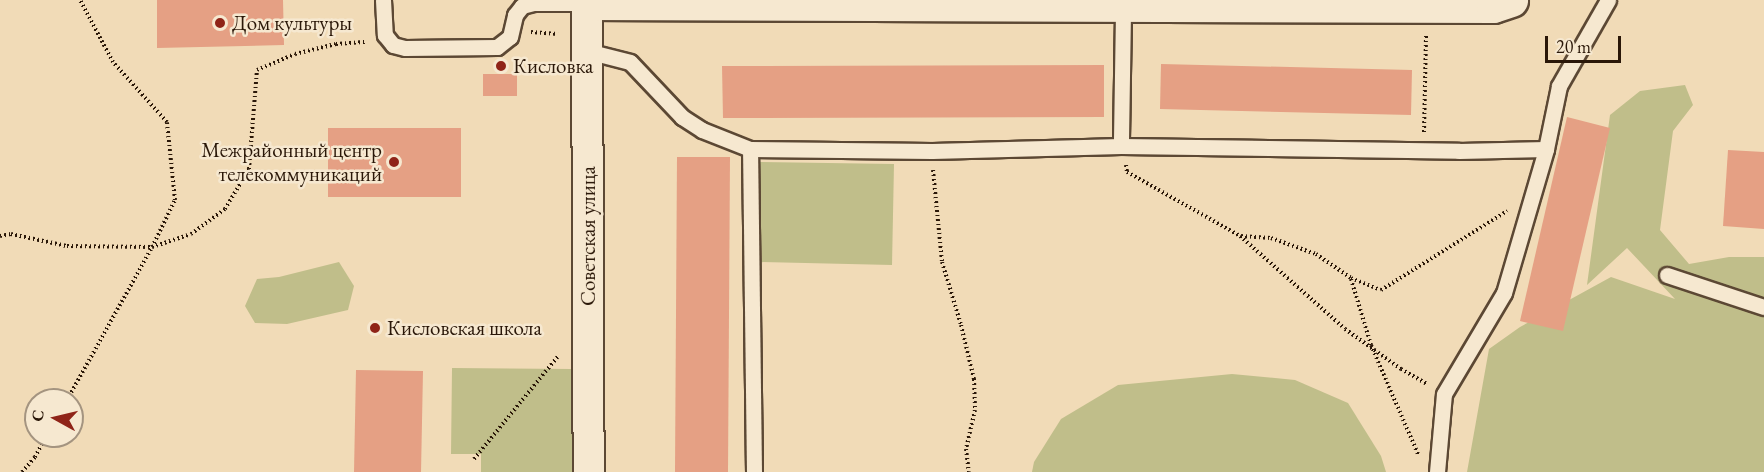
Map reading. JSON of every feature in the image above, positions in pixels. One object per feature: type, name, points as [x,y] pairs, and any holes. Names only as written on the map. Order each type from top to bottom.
[{"type":"street","points":[[587,1],[1121,2],[1493,6],[1511,0]]},
{"type":"street","name":"Советская улица","points":[[587,1],[589,472]]},
{"type":"lane","points":[[383,0],[383,29],[388,41],[405,48],[492,47],[503,44],[512,31],[517,11],[528,4],[587,1]]},
{"type":"lane","points":[[1437,472],[1444,394],[1504,293],[1546,149],[1559,86],[1608,0]]},
{"type":"lane","points":[[1121,2],[1123,12],[1121,146]]},
{"type":"lane","points":[[587,51],[630,62],[682,117],[702,130],[750,149],[932,151],[1121,146],[1424,151],[1546,149]]},
{"type":"lane","points":[[750,149],[754,472]]},
{"type":"lane","points":[[1667,275],[1764,307]]},
{"type":"path","points":[[74,388],[152,247],[175,200],[167,122],[113,62],[80,0]]},
{"type":"path","points":[[1424,151],[1426,27]]},
{"type":"path","points":[[512,31],[558,34]]},
{"type":"path","points":[[0,236],[11,234],[67,246],[152,247],[191,234],[225,209],[249,169],[257,69],[295,54],[336,44],[388,41]]},
{"type":"path","points":[[1121,146],[1127,172],[1240,236],[1346,329],[1401,369],[1444,394]]},
{"type":"path","points":[[932,151],[942,262],[974,379],[975,410],[966,449],[969,472]]},
{"type":"path","points":[[1240,236],[1271,238],[1316,254],[1351,278],[1381,290],[1533,194]]},
{"type":"path","points":[[1351,278],[1371,345],[1422,462]]},
{"type":"path","points":[[474,459],[559,356]]},
{"type":"path","points":[[22,472],[40,448]]},
{"type":"shaded area","points":[[1685,85],[1693,105],[1673,131],[1660,230],[1689,264],[1729,257],[1764,257],[1764,472],[1467,472],[1489,349],[1520,327],[1611,277],[1675,299],[1627,248],[1587,285],[1610,115],[1640,91]]},
{"type":"shaded area","points":[[760,162],[894,164],[892,265],[758,262]]},
{"type":"shaded area","points":[[339,262],[354,286],[348,310],[287,324],[255,323],[245,306],[257,279],[279,277]]},
{"type":"shaded area","points":[[452,368],[572,369],[573,472],[481,472],[481,454],[451,454]]},
{"type":"shaded area","points":[[1232,374],[1295,380],[1348,403],[1381,456],[1386,472],[1032,472],[1034,462],[1061,419],[1118,385]]},
{"type":"building","name":"Дом культуры","points":[[157,0],[283,0],[284,45],[157,48]]},
{"type":"building","points":[[1161,64],[1412,70],[1411,115],[1160,109]]},
{"type":"building","points":[[1104,65],[1104,117],[723,118],[722,66]]},
{"type":"building","points":[[483,74],[517,74],[517,96],[483,96]]},
{"type":"building","points":[[1567,117],[1610,128],[1563,331],[1520,321]]},
{"type":"building","name":"Межрайонный центр телекоммуникаций","points":[[328,128],[461,128],[461,197],[328,197]]},
{"type":"building","points":[[1728,150],[1764,152],[1764,229],[1723,226]]},
{"type":"building","points":[[677,157],[730,157],[728,472],[675,472]]},
{"type":"building","points":[[356,370],[423,371],[421,472],[354,472]]},
{"type":"place","name":"Дом культуры","points":[[220,23]]},
{"type":"place","name":"Кисловка","points":[[501,66]]},
{"type":"place","name":"Межрайонный центр телекоммуникаций","points":[[394,162]]},
{"type":"place","name":"Кисловская школа","points":[[375,328]]}]
